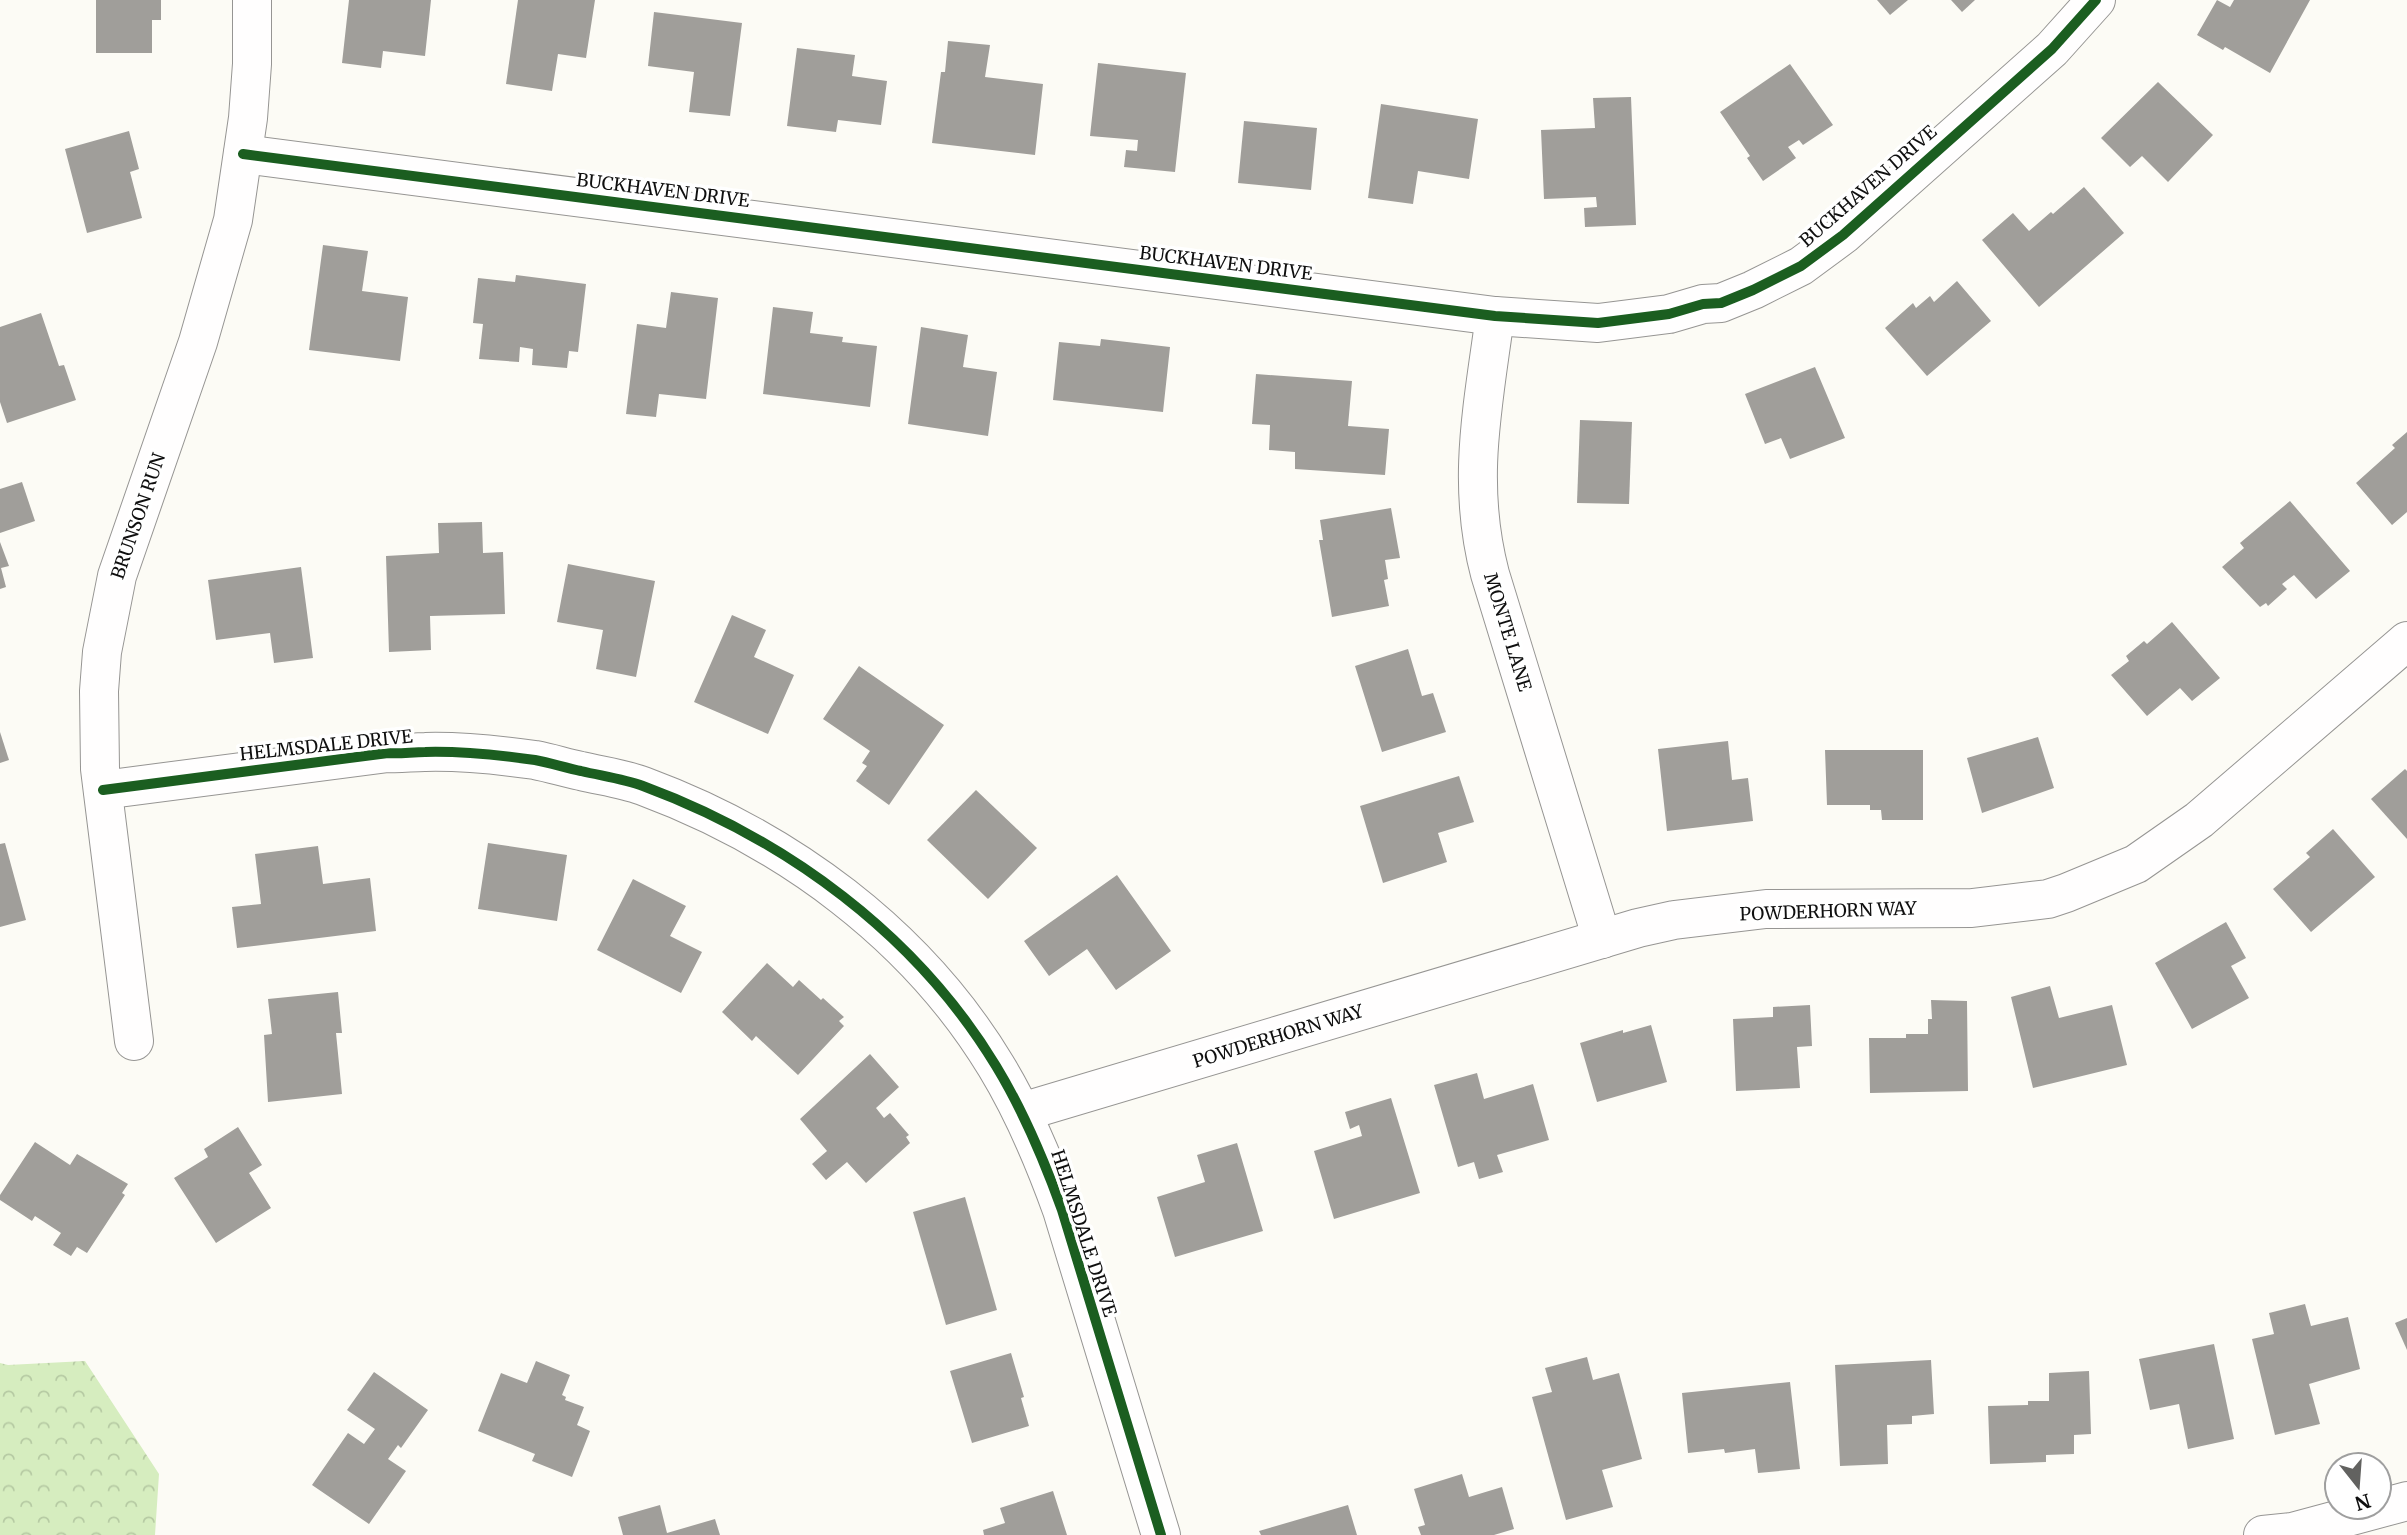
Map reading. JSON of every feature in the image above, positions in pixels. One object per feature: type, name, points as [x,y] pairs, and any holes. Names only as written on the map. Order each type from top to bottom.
[{"type":"street","name":"BRUNSON RUN","points":[[134,1041],[99,750],[102,652],[117,576],[210,305],[233,220],[252,64],[252,0]]},
{"type":"street","name":"BUCKHAVEN DRIVE","points":[[243,154],[1496,316],[1598,323],[1669,314],[1703,304],[1721,303],[1801,266],[1843,235],[2052,49],[2096,0]]},
{"type":"street","name":"MONTE LANE","points":[[1496,316],[1478,440],[1476,484],[1480,530],[1490,574],[1602,939]]},
{"type":"street","name":"POWDERHORN WAY","points":[[1022,1112],[1638,928],[1674,920],[1766,909],[1972,908],[2048,899],[2066,893],[2136,864],[2199,820],[2407,641]]},
{"type":"street","name":"HELMSDALE DRIVE","points":[[103,790],[388,753],[498,755],[516,760],[534,760],[642,785],[676,801],[692,805],[759,839],[821,877],[864,911],[904,949],[952,1004],[995,1064],[1022,1112],[1062,1210],[1161,1535]]},
{"type":"street","points":[[2263,1535],[2292,1532],[2407,1501]]},
{"type":"green space","points":[[85,1361],[159,1474],[155,1535],[0,1535],[0,1363],[8,1365]]},
{"type":"building","points":[[96,0],[161,0],[161,20],[152,20],[152,53],[96,53]]},
{"type":"building","points":[[349,0],[431,0],[425,56],[383,51],[381,68],[342,63]]},
{"type":"building","points":[[518,0],[595,0],[586,58],[558,54],[552,91],[506,84]]},
{"type":"building","points":[[1877,0],[1908,0],[1890,15]]},
{"type":"building","points":[[1951,0],[1975,0],[1962,12]]},
{"type":"building","points":[[2217,0],[2230,7],[2234,0],[2310,0],[2270,73],[2225,47],[2223,50],[2197,35]]},
{"type":"building","points":[[654,12],[742,23],[730,116],[689,112],[694,72],[648,66]]},
{"type":"building","points":[[948,41],[990,45],[985,77],[1043,84],[1035,155],[932,143],[941,72],[945,72]]},
{"type":"building","points":[[797,48],[855,55],[852,76],[887,81],[881,125],[838,120],[836,132],[787,126]]},
{"type":"building","points":[[1098,63],[1186,73],[1175,172],[1124,167],[1126,150],[1137,151],[1138,140],[1090,136]]},
{"type":"building","points":[[1790,64],[1833,125],[1803,145],[1799,140],[1788,147],[1796,158],[1763,181],[1747,158],[1750,156],[1720,112]]},
{"type":"building","points":[[2158,82],[2213,135],[2168,182],[2142,156],[2130,167],[2101,138]]},
{"type":"building","points":[[1631,97],[1636,225],[1585,227],[1584,208],[1597,207],[1596,197],[1544,199],[1541,130],[1595,128],[1593,98]]},
{"type":"building","points":[[1381,104],[1478,119],[1469,179],[1418,171],[1413,204],[1368,198]]},
{"type":"building","points":[[1244,121],[1317,128],[1311,190],[1238,183]]},
{"type":"building","points":[[129,131],[139,169],[130,172],[142,218],[87,233],[65,149]]},
{"type":"building","points":[[2084,187],[2124,233],[2039,307],[1982,240],[2013,213],[2029,231]]},
{"type":"building","points":[[323,245],[368,251],[362,291],[408,297],[400,361],[309,350]]},
{"type":"building","points":[[516,275],[586,284],[578,352],[569,351],[567,368],[532,365],[533,349],[520,347],[519,362],[479,359],[483,324],[473,323],[478,278],[515,282]]},
{"type":"building","points":[[1957,281],[1991,321],[1927,376],[1885,328],[1913,303],[1916,308],[1930,296],[1934,302]]},
{"type":"building","points":[[671,292],[718,298],[706,399],[659,394],[656,417],[626,414],[637,324],[666,328]]},
{"type":"building","points":[[773,307],[813,312],[810,333],[843,337],[842,342],[877,346],[870,407],[763,394]]},
{"type":"building","points":[[41,313],[59,366],[64,365],[76,400],[7,423],[0,402],[0,327]]},
{"type":"building","points":[[921,327],[968,335],[963,367],[997,372],[988,436],[908,424]]},
{"type":"building","points":[[1101,339],[1170,347],[1163,412],[1053,400],[1059,342],[1100,346]]},
{"type":"building","points":[[1815,367],[1845,438],[1790,459],[1781,438],[1765,444],[1745,394]]},
{"type":"building","points":[[1256,374],[1352,381],[1348,426],[1389,429],[1385,475],[1295,469],[1295,452],[1269,450],[1270,425],[1252,424]]},
{"type":"building","points":[[1580,420],[1632,422],[1629,504],[1577,503]]},
{"type":"building","points":[[2407,432],[2407,512],[2392,525],[2356,483],[2395,448],[2392,445]]},
{"type":"building","points":[[22,482],[35,521],[0,533],[0,489]]},
{"type":"building","points":[[2290,501],[2350,571],[2316,599],[2294,575],[2282,584],[2287,589],[2268,606],[2266,603],[2260,607],[2222,567],[2244,548],[2240,543]]},
{"type":"building","points":[[1391,508],[1400,558],[1385,560],[1388,579],[1384,580],[1389,606],[1332,617],[1319,540],[1323,540],[1320,520]]},
{"type":"building","points":[[482,522],[483,553],[503,552],[505,614],[430,616],[431,650],[389,652],[386,556],[439,553],[438,523]]},
{"type":"building","points":[[0,542],[9,566],[1,568],[6,587],[0,589]]},
{"type":"building","points":[[568,564],[655,581],[636,677],[596,669],[603,630],[557,622]]},
{"type":"building","points":[[301,567],[313,658],[274,663],[270,633],[216,640],[208,580]]},
{"type":"building","points":[[732,615],[766,630],[754,657],[794,675],[768,734],[694,702]]},
{"type":"building","points":[[2172,622],[2220,678],[2192,701],[2180,688],[2147,716],[2111,675],[2129,661],[2126,656],[2144,641],[2147,644]]},
{"type":"building","points":[[1408,649],[1422,696],[1433,693],[1446,732],[1382,752],[1355,666]]},
{"type":"building","points":[[859,666],[944,725],[889,805],[856,781],[867,766],[862,763],[870,751],[823,719]]},
{"type":"building","points":[[0,732],[9,760],[0,763]]},
{"type":"building","points":[[2038,737],[2054,788],[1982,813],[1967,758]]},
{"type":"building","points":[[1728,741],[1732,780],[1748,778],[1753,821],[1667,831],[1658,749]]},
{"type":"building","points":[[1825,750],[1923,750],[1923,820],[1882,820],[1881,810],[1870,810],[1870,805],[1827,805]]},
{"type":"building","points":[[2405,769],[2407,771],[2407,839],[2371,799]]},
{"type":"building","points":[[1459,776],[1474,822],[1438,833],[1447,862],[1383,883],[1360,806]]},
{"type":"building","points":[[976,790],[1037,848],[988,899],[927,840]]},
{"type":"building","points":[[2333,829],[2375,877],[2311,932],[2273,889],[2310,857],[2306,853]]},
{"type":"building","points":[[5,843],[26,920],[0,927],[0,844]]},
{"type":"building","points":[[488,843],[567,855],[557,921],[478,909]]},
{"type":"building","points":[[318,846],[323,884],[370,878],[376,931],[237,948],[232,907],[261,904],[255,854]]},
{"type":"building","points":[[1117,875],[1171,951],[1116,990],[1087,949],[1049,976],[1024,941]]},
{"type":"building","points":[[633,879],[686,906],[670,936],[702,952],[681,993],[597,950]]},
{"type":"building","points":[[2226,922],[2246,958],[2231,966],[2249,998],[2192,1029],[2155,963]]},
{"type":"building","points":[[767,963],[793,987],[799,980],[844,1017],[839,1021],[844,1026],[798,1075],[756,1036],[752,1041],[722,1012]]},
{"type":"building","points":[[2050,986],[2059,1018],[2112,1005],[2127,1065],[2033,1088],[2011,997]]},
{"type":"building","points":[[338,992],[342,1033],[336,1033],[342,1094],[268,1102],[264,1035],[272,1034],[268,999]]},
{"type":"building","points":[[1931,1000],[1967,1001],[1968,1091],[1870,1093],[1869,1038],[1906,1038],[1906,1034],[1928,1034],[1928,1019],[1932,1019]]},
{"type":"building","points":[[1810,1005],[1812,1046],[1797,1047],[1800,1088],[1736,1091],[1733,1019],[1773,1017],[1773,1007]]},
{"type":"building","points":[[1651,1025],[1667,1082],[1597,1102],[1580,1043]]},
{"type":"building","points":[[870,1054],[899,1087],[876,1108],[884,1118],[890,1113],[909,1135],[906,1137],[910,1143],[866,1183],[847,1162],[826,1180],[812,1164],[827,1151],[800,1119]]},
{"type":"building","points":[[1477,1073],[1484,1099],[1533,1084],[1549,1140],[1497,1155],[1503,1172],[1479,1179],[1474,1162],[1458,1167],[1434,1085]]},
{"type":"building","points":[[1391,1098],[1420,1193],[1334,1219],[1314,1151],[1362,1136],[1359,1125],[1350,1129],[1345,1112]]},
{"type":"building","points":[[238,1127],[262,1165],[249,1173],[271,1208],[216,1243],[174,1178],[208,1157],[204,1149]]},
{"type":"building","points":[[35,1142],[70,1165],[77,1154],[128,1184],[122,1193],[125,1195],[87,1253],[77,1247],[71,1256],[53,1245],[61,1233],[35,1216],[32,1221],[0,1200],[0,1195]]},
{"type":"building","points":[[1237,1143],[1263,1231],[1175,1257],[1157,1197],[1205,1182],[1197,1155]]},
{"type":"building","points":[[965,1197],[997,1310],[946,1325],[913,1212]]},
{"type":"building","points":[[2305,1304],[2311,1326],[2348,1317],[2360,1369],[2309,1384],[2320,1424],[2275,1435],[2252,1339],[2274,1334],[2269,1313]]},
{"type":"building","points":[[2407,1318],[2407,1350],[2395,1323]]},
{"type":"building","points":[[2214,1344],[2234,1439],[2188,1449],[2179,1404],[2150,1410],[2139,1359]]},
{"type":"building","points":[[1011,1353],[1029,1426],[972,1443],[950,1371]]},
{"type":"building","points":[[1587,1357],[1593,1380],[1619,1373],[1642,1459],[1602,1470],[1613,1507],[1566,1520],[1532,1397],[1552,1392],[1545,1368]]},
{"type":"building","points":[[1931,1360],[1934,1414],[1912,1416],[1912,1424],[1887,1425],[1888,1464],[1840,1466],[1835,1365]]},
{"type":"building","points":[[536,1361],[570,1375],[562,1395],[566,1397],[565,1400],[584,1407],[577,1425],[590,1431],[572,1477],[532,1461],[535,1454],[478,1431],[501,1373],[527,1383]]},
{"type":"building","points":[[2089,1371],[2091,1434],[2074,1435],[2074,1454],[2046,1455],[2046,1462],[1990,1464],[1988,1406],[2028,1405],[2028,1401],[2049,1401],[2049,1373]]},
{"type":"building","points":[[374,1372],[428,1410],[401,1448],[398,1445],[388,1459],[406,1471],[369,1524],[312,1485],[348,1433],[364,1444],[375,1429],[347,1410]]},
{"type":"building","points":[[1790,1382],[1800,1469],[1758,1473],[1755,1449],[1725,1453],[1724,1449],[1688,1453],[1682,1393]]},
{"type":"building","points":[[1462,1474],[1469,1497],[1502,1487],[1514,1529],[1494,1535],[1421,1535],[1418,1527],[1425,1525],[1414,1489]]},
{"type":"building","points":[[1053,1491],[1067,1535],[984,1535],[983,1530],[1005,1523],[1000,1508]]},
{"type":"building","points":[[660,1505],[667,1533],[715,1519],[720,1535],[623,1535],[618,1517]]},
{"type":"building","points":[[1348,1505],[1357,1535],[1261,1535],[1259,1531]]},
{"type":"cycle path","points":[[243,154],[1495,316],[1598,323],[1669,314],[1703,304],[1721,303],[1801,266],[1843,235],[2052,49],[2096,0]]},
{"type":"cycle path","points":[[103,790],[388,753],[466,753],[541,761],[621,779],[696,808],[796,863],[843,896],[887,933],[927,974],[964,1018],[1016,1101],[1062,1210],[1161,1535]]}]
